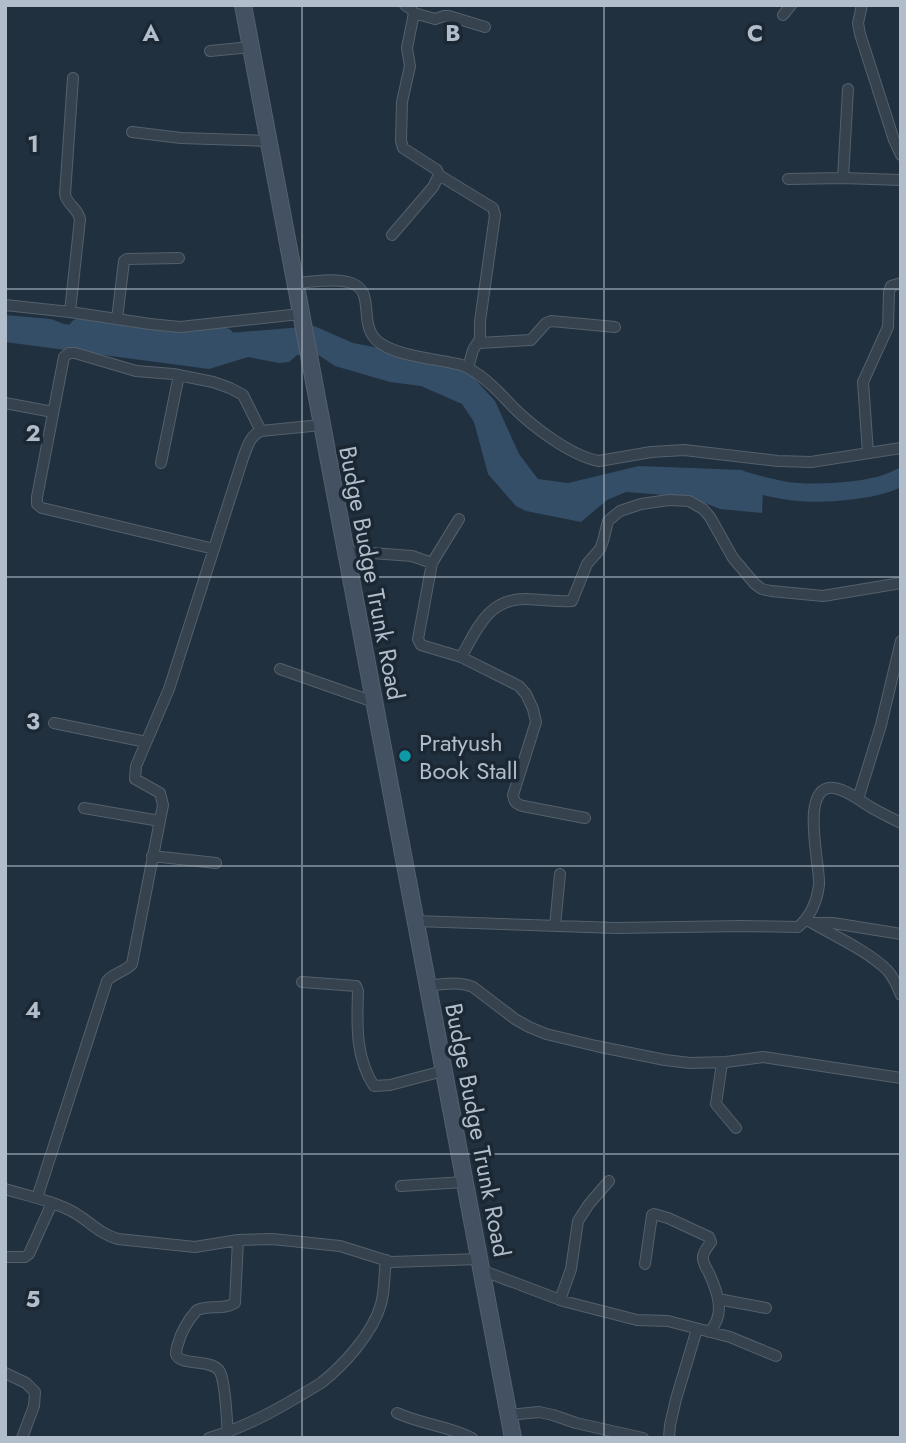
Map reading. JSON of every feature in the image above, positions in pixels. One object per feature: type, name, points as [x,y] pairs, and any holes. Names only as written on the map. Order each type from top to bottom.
[{"type":"main road","name":"Budge Budge Trunk Road","points":[[243,5],[245,47],[268,141],[464,1182],[515,1437]]},
{"type":"street","points":[[405,5],[414,13],[435,19],[449,16],[485,27]]},
{"type":"street","points":[[783,15],[792,5]]},
{"type":"street","points":[[862,5],[858,23],[859,34],[900,154]]},
{"type":"street","points":[[414,13],[407,48],[410,66],[402,102],[403,148],[437,170],[439,175],[493,208],[495,215],[479,343],[473,350],[468,368]]},
{"type":"street","points":[[215,51],[245,47]]},
{"type":"street","points":[[70,312],[80,219],[79,212],[69,203],[65,194],[73,78]]},
{"type":"street","points":[[843,178],[848,89]]},
{"type":"street","points":[[132,132],[181,138],[268,141]]},
{"type":"street","points":[[392,235],[433,187],[439,175]]},
{"type":"street","points":[[788,179],[901,180]]},
{"type":"street","points":[[117,319],[124,261],[179,258]]},
{"type":"street","points":[[295,284],[337,281],[353,283],[360,287],[364,292],[368,328],[375,340],[383,346],[468,368],[494,388],[530,423],[578,454],[598,461],[651,452],[684,450],[778,461],[811,462],[901,448]]},
{"type":"street","points":[[868,453],[863,382],[888,327],[891,286],[901,283]]},
{"type":"street","points":[[5,306],[192,327],[302,319]]},
{"type":"street","points":[[479,343],[531,340],[551,321],[615,327]]},
{"type":"street","points":[[214,548],[42,508],[37,504],[64,357],[75,353],[136,371],[179,375],[230,388],[243,395],[261,430]]},
{"type":"street","points":[[161,463],[179,375]]},
{"type":"street","points":[[6,406],[53,412]]},
{"type":"street","points":[[37,1198],[107,981],[132,964],[163,805],[160,793],[135,779],[136,766],[169,689],[243,458],[251,438],[261,430],[321,425]]},
{"type":"street","points":[[461,657],[482,621],[500,604],[523,599],[572,601],[587,564],[600,550],[608,521],[620,511],[669,499],[689,501],[703,509],[733,558],[762,589],[823,596],[901,583]]},
{"type":"street","points":[[458,519],[432,563],[419,643],[461,657],[519,686],[526,694],[536,722],[513,800],[516,803],[585,818]]},
{"type":"street","points":[[345,551],[412,556],[432,563]]},
{"type":"street","points":[[858,799],[881,724],[901,641]]},
{"type":"street","points":[[279,669],[374,702]]},
{"type":"street","points":[[54,723],[146,742]]},
{"type":"street","points":[[809,921],[820,881],[813,816],[820,796],[829,788],[841,790],[901,823]]},
{"type":"street","points":[[84,808],[160,821]]},
{"type":"street","points":[[152,856],[216,863]]},
{"type":"street","points":[[555,926],[560,874]]},
{"type":"street","points":[[415,921],[616,928],[791,928],[809,921],[901,934]]},
{"type":"street","points":[[809,921],[887,969],[901,995]]},
{"type":"street","points":[[302,982],[356,986],[358,1044],[363,1064],[374,1086],[390,1085],[443,1071]]},
{"type":"street","points":[[427,986],[467,984],[515,1019],[546,1034],[665,1060],[722,1063],[763,1057],[901,1077]]},
{"type":"street","points":[[722,1063],[716,1104],[736,1128]]},
{"type":"street","points":[[560,1300],[571,1269],[578,1221],[609,1181]]},
{"type":"street","points":[[401,1186],[464,1182]]},
{"type":"street","points":[[5,1189],[52,1203],[74,1213],[108,1236],[118,1238],[195,1247],[238,1240],[272,1239],[341,1246],[397,1262],[480,1265],[560,1300],[637,1320],[668,1321],[730,1337],[776,1356]]},
{"type":"street","points":[[5,1256],[29,1254],[52,1203]]},
{"type":"street","points":[[645,1264],[652,1215],[657,1214],[711,1239],[703,1261],[718,1299],[718,1317],[715,1326],[703,1331],[676,1399],[669,1438]]},
{"type":"street","points":[[228,1435],[223,1385],[218,1369],[178,1358],[176,1354],[178,1340],[197,1310],[235,1303],[238,1240]]},
{"type":"street","points":[[209,1438],[228,1435],[260,1419],[321,1383],[345,1361],[367,1334],[377,1314],[382,1299],[386,1260]]},
{"type":"street","points":[[718,1299],[766,1308]]},
{"type":"street","points":[[5,1373],[26,1383],[35,1392],[34,1406],[22,1438]]},
{"type":"street","points":[[509,1415],[539,1412],[643,1438]]},
{"type":"street","points":[[397,1413],[472,1438]]},
{"type":"water","points":[[5,315],[51,319],[64,324],[167,338],[314,326],[353,343],[446,361],[473,377],[495,401],[519,454],[538,479],[568,483],[639,466],[742,470],[759,483],[763,493],[762,513],[720,509],[690,497],[626,492],[607,500],[581,522],[526,511],[516,506],[488,474],[474,422],[462,404],[421,386],[390,382],[335,366],[317,354],[297,355],[289,362],[279,363],[248,357],[209,369],[5,342]]},
{"type":"waterway","points":[[78,328],[225,337]]},
{"type":"waterway","points":[[738,479],[783,490],[823,492],[879,486],[901,477]]},
{"type":"place","name":"Pratyush Book Stall","points":[[405,756]]}]
